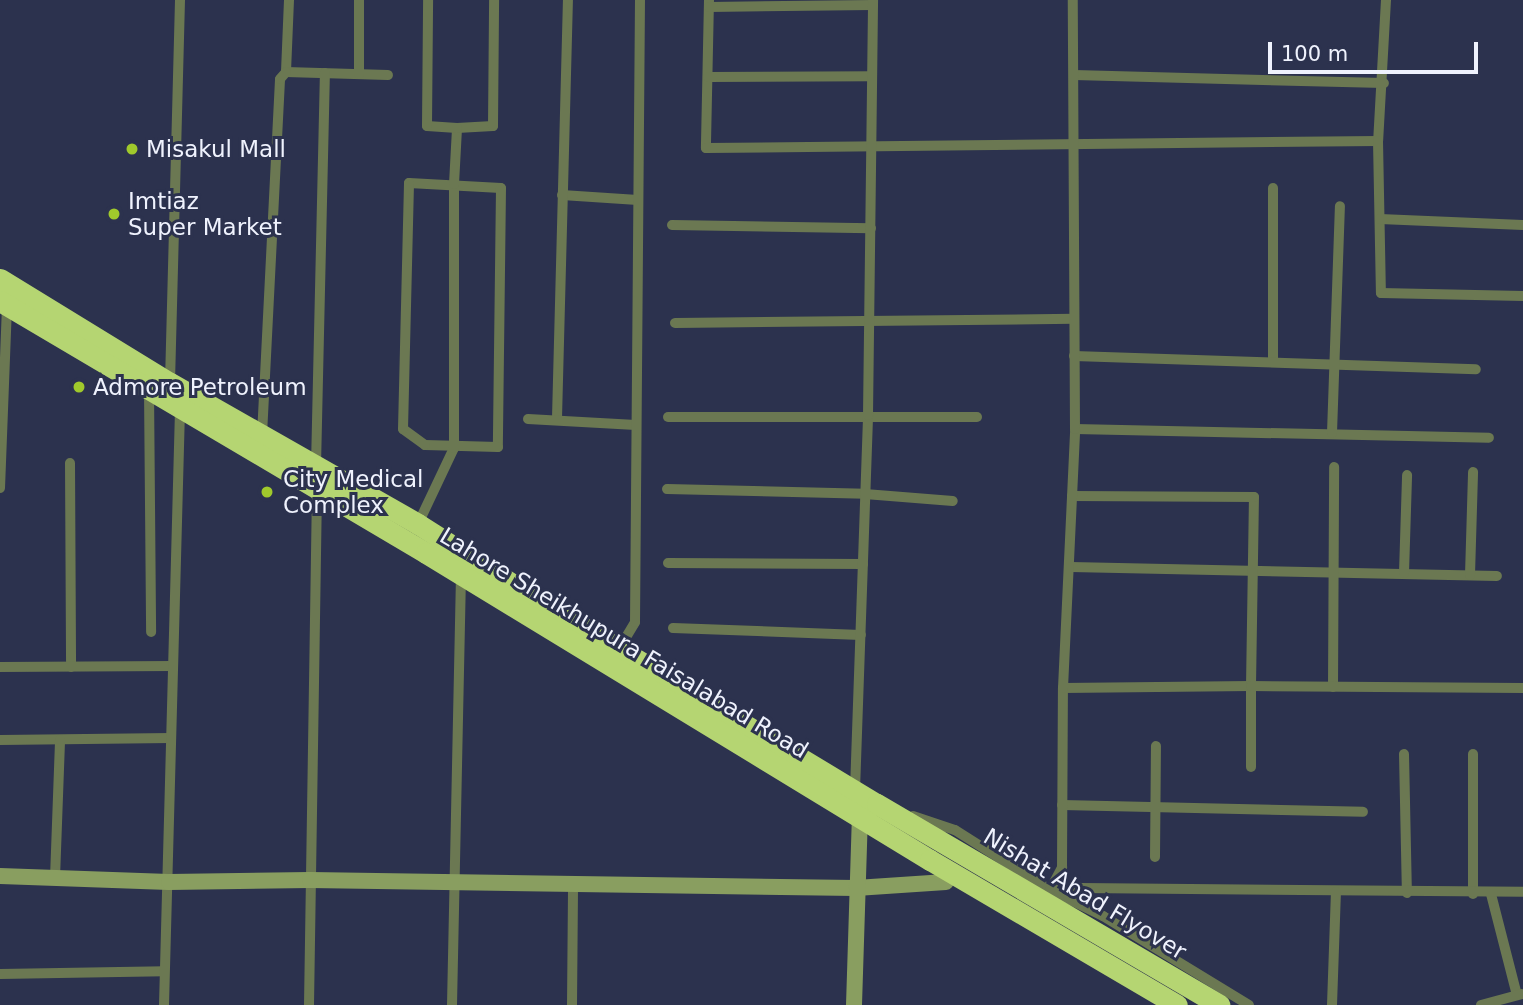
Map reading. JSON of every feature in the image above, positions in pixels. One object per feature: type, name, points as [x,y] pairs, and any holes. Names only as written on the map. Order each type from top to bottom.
[{"type":"highway","name":"Lahore Sheikhupura Faisalabad Road","points":[[0,279],[170,383],[418,524],[877,804],[924,828]]},
{"type":"highway","name":"Lahore Sheikhupura Faisalabad Road","points":[[4,303],[461,574],[930,860],[1177,1005]]},
{"type":"highway","name":"Nishat Abad Flyover","points":[[924,828],[1219,1005]]},
{"type":"street","points":[[170,383],[180,0]]},
{"type":"street","points":[[262,435],[280,79],[286,72],[289,0]]},
{"type":"street","points":[[359,0],[359,74]]},
{"type":"street","points":[[428,0],[427,126],[457,128],[492,126],[494,0]]},
{"type":"street","points":[[556,418],[568,0]]},
{"type":"street","points":[[619,649],[635,622],[640,0]]},
{"type":"street","points":[[1050,890],[1062,867],[1063,688],[1071,567],[1075,429],[1073,0]]},
{"type":"street","points":[[1386,0],[1384,83],[1378,141],[1381,293],[1523,296]]},
{"type":"street","points":[[855,790],[868,415],[870,321],[872,145],[873,2],[709,4],[706,148],[872,145],[1378,141]]},
{"type":"street","points":[[286,72],[388,75]]},
{"type":"street","points":[[316,467],[325,73]]},
{"type":"street","points":[[1074,75],[1384,83]]},
{"type":"street","points":[[708,77],[872,76]]},
{"type":"street","points":[[418,524],[454,448],[454,184],[457,128]]},
{"type":"street","points":[[409,183],[454,184],[501,188],[498,447],[454,448],[425,445],[403,429],[409,183]]},
{"type":"street","points":[[1273,188],[1273,362]]},
{"type":"street","points":[[562,195],[638,200]]},
{"type":"street","points":[[1332,433],[1340,206]]},
{"type":"street","points":[[1380,219],[1523,225]]},
{"type":"street","points":[[672,225],[871,228]]},
{"type":"street","points":[[0,488],[4,303]]},
{"type":"street","points":[[675,323],[1074,319]]},
{"type":"street","points":[[1074,356],[1476,369]]},
{"type":"street","points":[[149,390],[152,632]]},
{"type":"street","points":[[164,1005],[180,408]]},
{"type":"street","points":[[668,417],[977,417]]},
{"type":"street","points":[[528,419],[556,418],[636,425]]},
{"type":"street","points":[[1075,429],[1489,438]]},
{"type":"street","points":[[70,463],[71,667]]},
{"type":"street","points":[[1333,687],[1334,467]]},
{"type":"street","points":[[1470,575],[1473,472]]},
{"type":"street","points":[[1404,573],[1407,475]]},
{"type":"street","points":[[309,1005],[317,489]]},
{"type":"street","points":[[667,489],[865,494],[953,501]]},
{"type":"street","points":[[1072,496],[1254,497],[1251,767]]},
{"type":"street","points":[[668,563],[863,564]]},
{"type":"street","points":[[1071,567],[1497,576]]},
{"type":"street","points":[[452,1005],[461,574]]},
{"type":"street","points":[[673,628],[861,635]]},
{"type":"street","points":[[0,667],[173,666]]},
{"type":"street","points":[[1063,688],[1523,688]]},
{"type":"street","points":[[0,740],[171,738]]},
{"type":"street","points":[[55,878],[60,740]]},
{"type":"street","points":[[1154,857],[1156,746]]},
{"type":"street","points":[[1404,754],[1407,893]]},
{"type":"street","points":[[1473,754],[1473,894]]},
{"type":"street","points":[[877,804],[955,830],[1050,890],[1103,916],[1249,1005]]},
{"type":"street","points":[[1062,805],[1363,812]]},
{"type":"street","points":[[854,1005],[860,818]]},
{"type":"street","points":[[0,876],[169,882],[310,880],[856,888],[946,882]]},
{"type":"street","points":[[572,1005],[573,884]]},
{"type":"street","points":[[1068,898],[1080,888],[1473,894],[1523,892]]},
{"type":"street","points":[[1332,1005],[1336,892]]},
{"type":"street","points":[[1481,1005],[1520,994],[1491,894]]},
{"type":"street","points":[[0,974],[164,971]]},
{"type":"place","name":"Misakul Mall","points":[[132,149]]},
{"type":"place","name":"Imtiaz Super Market","points":[[114,214]]},
{"type":"place","name":"Admore Petroleum","points":[[79,387]]},
{"type":"place","name":"City Medical Complex","points":[[267,492]]}]
